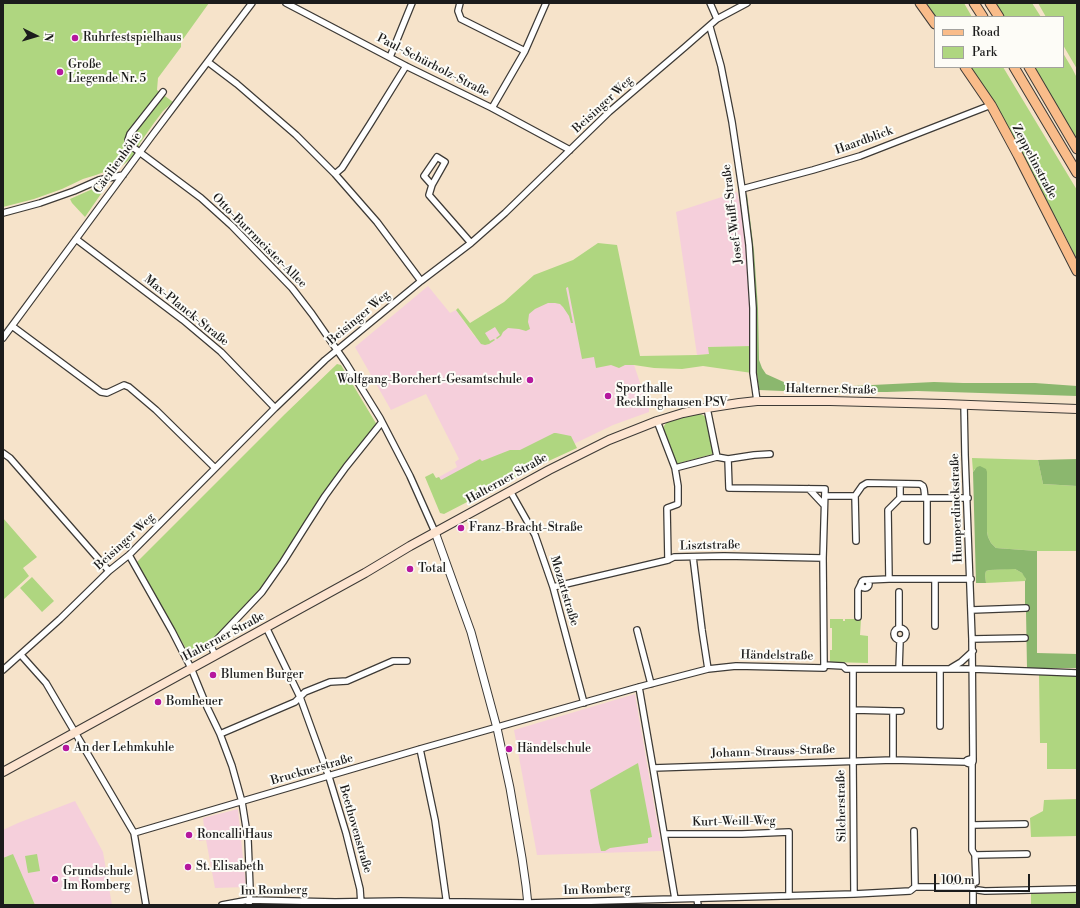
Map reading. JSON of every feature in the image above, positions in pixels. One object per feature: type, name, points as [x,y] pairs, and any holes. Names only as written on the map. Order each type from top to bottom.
[{"type":"main road","points":[[920,3],[934,23]]},
{"type":"main road","points":[[974,3],[982,16]]},
{"type":"main road","points":[[990,3],[998,16]]},
{"type":"main road","name":"Zeppelinstraße","points":[[966,68],[991,105],[1077,271]]},
{"type":"main road","points":[[1015,68],[1077,173]]},
{"type":"main road","points":[[1030,68],[1077,149]]},
{"type":"main road","name":"Halterner Straße","points":[[3,772],[510,491],[596,446],[657,421],[683,413],[707,408],[757,401],[838,401],[1077,408]]},
{"type":"street","name":"Cäcilienhöhe","points":[[3,338],[252,3]]},
{"type":"street","name":"Paul-Schürholz-Straße","points":[[286,3],[406,66],[492,108],[570,150]]},
{"type":"street","points":[[390,57],[412,3]]},
{"type":"street","points":[[460,3],[458,11],[461,19],[525,51]]},
{"type":"street","points":[[492,108],[525,51],[546,3]]},
{"type":"street","points":[[710,3],[718,19]]},
{"type":"street","name":"Beisinger Weg","points":[[3,670],[60,619],[109,571],[129,555],[275,408],[325,360],[421,281],[471,243],[505,213],[609,112],[718,19],[748,3]]},
{"type":"street","name":"Josef-Wulff-Straße","points":[[710,26],[721,66],[732,122],[742,189],[749,245],[753,308],[753,373],[757,401]]},
{"type":"street","points":[[208,62],[237,84],[296,135],[335,174],[377,222],[421,281]]},
{"type":"street","points":[[335,174],[342,168],[406,66]]},
{"type":"street","name":"Otto-Burrmeister-Allee","points":[[163,92],[130,134],[128,140],[134,148],[201,198],[232,226],[292,288],[338,350],[382,422],[410,476],[435,532]]},
{"type":"street","name":"Haardblick","points":[[742,189],[860,156],[991,105]]},
{"type":"street","points":[[432,184],[424,176],[437,157],[445,162],[432,184],[430,195],[471,243]]},
{"type":"street","points":[[3,213],[47,201],[99,180],[123,176]]},
{"type":"street","name":"Max-Planck-Straße","points":[[76,240],[183,320],[221,352],[275,408]]},
{"type":"street","points":[[12,326],[101,392],[107,392],[124,385],[129,387],[156,410],[215,468]]},
{"type":"street","name":"Humperdinckstraße","points":[[964,404],[973,651],[970,762],[973,825],[972,850],[976,855],[976,882],[974,883],[974,889]]},
{"type":"street","points":[[707,408],[717,457]]},
{"type":"street","points":[[657,421],[675,468],[678,486],[678,504],[667,508],[668,560]]},
{"type":"street","points":[[215,655],[211,646],[262,592],[342,472],[382,422]]},
{"type":"street","points":[[3,453],[10,458],[109,571]]},
{"type":"street","points":[[675,468],[717,457],[728,459],[770,454]]},
{"type":"street","points":[[728,459],[729,488],[825,489],[823,558],[824,665]]},
{"type":"street","points":[[856,541],[855,496],[862,486],[868,483],[920,484],[923,486],[926,498],[926,541]]},
{"type":"street","points":[[900,484],[900,498]]},
{"type":"street","points":[[809,489],[824,505]]},
{"type":"street","name":"Mozartstraße","points":[[510,491],[534,535],[553,587],[584,703]]},
{"type":"street","points":[[825,496],[855,496]]},
{"type":"street","points":[[889,579],[888,510],[900,498],[968,498]]},
{"type":"street","points":[[435,532],[471,632],[497,728],[510,788],[528,904]]},
{"type":"street","points":[[129,555],[191,668],[193,676],[220,734],[232,766],[242,802],[248,840],[250,889],[249,903]]},
{"type":"street","name":"Lisztstraße","points":[[553,587],[668,560],[674,557],[724,556],[823,558]]},
{"type":"street","points":[[693,557],[708,669]]},
{"type":"street","points":[[935,579],[935,626]]},
{"type":"street","points":[[858,617],[858,590],[861,584],[864,588],[866,588],[869,584],[867,580],[971,580]]},
{"type":"street","points":[[899,628],[900,592]]},
{"type":"street","points":[[972,610],[1026,608]]},
{"type":"street","name":"Beethovenstraße","points":[[266,627],[300,697],[328,777],[346,833],[360,889],[361,903]]},
{"type":"street","points":[[899,628],[895,630],[893,634],[895,639],[900,641]]},
{"type":"street","points":[[899,628],[904,629],[906,634],[900,641],[899,669]]},
{"type":"street","points":[[637,630],[651,684]]},
{"type":"street","points":[[972,640],[1025,638]]},
{"type":"street","points":[[950,669],[961,662],[973,651]]},
{"type":"street","points":[[21,655],[46,683],[134,833],[146,905]]},
{"type":"street","points":[[220,734],[295,702],[305,692],[330,682],[347,681],[393,661],[407,661]]},
{"type":"street","name":"Händelstraße","points":[[497,728],[639,687],[708,669],[736,666],[824,668],[824,665],[843,666],[846,669],[973,669],[1077,673]]},
{"type":"street","name":"Silcherstraße","points":[[854,669],[852,761],[854,894]]},
{"type":"street","points":[[940,669],[940,726]]},
{"type":"street","points":[[639,687],[675,899]]},
{"type":"street","points":[[854,710],[901,711]]},
{"type":"street","points":[[893,712],[893,760]]},
{"type":"street","name":"Brucknerstraße","points":[[134,833],[420,749],[497,728]]},
{"type":"street","points":[[420,749],[435,820],[447,903]]},
{"type":"street","name":"Johann-Strauss-Straße","points":[[653,768],[893,760],[970,762]]},
{"type":"street","points":[[973,825],[1025,824]]},
{"type":"street","points":[[914,831],[915,887]]},
{"type":"street","name":"Kurt-Weill-Weg","points":[[665,834],[742,834],[789,832],[790,896]]},
{"type":"street","points":[[976,855],[1027,854]]},
{"type":"street","name":"Im Romberg","points":[[222,905],[249,903],[335,902],[528,904],[622,903],[675,899],[697,902],[910,891],[915,887],[974,889],[985,891],[1077,889]]},
{"type":"street","points":[[973,905],[974,889]]},
{"type":"shaded area","points":[[737,192],[741,209],[749,279],[751,346],[709,347],[709,354],[697,355],[676,212]]},
{"type":"shaded area","name":"Wolfgang-Borchert-Gesamtschule","points":[[566,283],[637,356],[634,365],[649,412],[613,425],[443,507],[430,482],[457,467],[455,462],[459,459],[426,394],[391,410],[355,347],[428,286],[450,313],[456,310],[475,337]]},
{"type":"shaded area","points":[[635,694],[662,851],[537,855],[514,730]]},
{"type":"shaded area","name":"Grundschule Im Romberg","points":[[75,801],[103,852],[112,905],[3,905],[3,830]]},
{"type":"shaded area","points":[[238,809],[246,887],[215,888],[206,840],[199,841],[199,837],[205,836],[203,818]]},
{"type":"green space","points":[[3,3],[209,3],[181,42],[181,47],[158,78],[157,90],[173,102],[163,111],[154,123],[140,143],[134,156],[123,165],[83,179],[62,189],[34,199],[3,207]]},
{"type":"green space","points":[[927,3],[964,3],[971,16],[935,16]]},
{"type":"green space","points":[[994,3],[1032,3],[1040,16],[1001,16]]},
{"type":"green space","points":[[1038,3],[1077,3],[1077,69],[1064,47],[1064,16],[1045,16]]},
{"type":"green space","points":[[1064,55],[1077,78],[1077,143],[1033,68],[1064,68]]},
{"type":"green space","points":[[971,68],[1004,68],[1077,190],[1077,259],[1023,154],[987,92]]},
{"type":"green space","points":[[97,187],[103,191],[85,217],[70,199]]},
{"type":"green space","points":[[747,194],[754,251],[758,309],[759,360],[766,374],[786,383],[806,386],[831,387],[934,382],[1035,383],[1077,386],[1077,396],[917,391],[807,392],[759,390],[757,374],[755,306],[745,197]]},
{"type":"green space","points":[[598,243],[617,245],[640,356],[709,354],[708,347],[751,346],[752,373],[703,366],[682,369],[654,368],[634,365],[625,365],[619,368],[611,365],[596,368],[594,357],[582,359],[568,287],[566,288],[573,323],[571,323],[569,316],[560,304],[548,303],[535,309],[529,314],[528,322],[530,329],[526,331],[508,328],[497,339],[496,338],[500,335],[495,327],[485,333],[490,341],[495,340],[485,345],[481,344],[456,310],[458,308],[470,323],[504,302],[534,275],[573,260]]},
{"type":"green space","points":[[337,364],[341,365],[377,425],[262,588],[213,641],[190,656],[137,562]]},
{"type":"green space","points":[[698,414],[708,418],[713,454],[676,464],[663,430],[664,426],[667,422]]},
{"type":"green space","points":[[554,433],[571,436],[577,448],[529,470],[444,514],[440,513],[425,477],[433,473],[436,478],[439,477],[441,480],[480,459],[482,461],[510,450],[520,450]]},
{"type":"green space","points":[[972,458],[1038,460],[1043,484],[1077,486],[1077,551],[1037,551],[996,548],[988,537],[975,469],[973,472]]},
{"type":"green space","points":[[1077,459],[1077,486],[1043,484],[1038,460]]},
{"type":"green space","points":[[980,466],[986,469],[987,472],[987,532],[991,543],[996,548],[1037,551],[1037,653],[1077,654],[1077,668],[1027,668],[1026,611],[1030,611],[1029,605],[1025,605],[1026,579],[1022,573],[1015,569],[990,570],[986,571],[986,583],[976,583],[973,472]]},
{"type":"green space","points":[[3,518],[37,557],[23,568],[29,576],[3,600]]},
{"type":"green space","points":[[1015,569],[1022,573],[1025,576],[1025,581],[986,583],[986,571]]},
{"type":"green space","points":[[32,577],[54,601],[42,612],[20,588]]},
{"type":"green space","points":[[830,619],[843,619],[843,621],[845,621],[845,619],[861,619],[860,635],[868,636],[868,663],[830,662],[830,650],[832,650],[832,628],[830,628]]},
{"type":"green space","points":[[1039,675],[1077,676],[1077,769],[1047,769],[1047,743],[1040,743]]},
{"type":"green space","points":[[638,763],[652,837],[648,838],[648,843],[610,848],[605,851],[601,851],[590,790]]},
{"type":"green space","points":[[1077,799],[1077,836],[1031,837],[1030,818],[1043,811],[1044,800]]},
{"type":"green space","points":[[13,854],[35,905],[3,904],[3,858]]},
{"type":"green space","points":[[37,854],[40,871],[28,873],[25,856]]},
{"type":"green space","points":[[1077,893],[1077,905],[1031,905],[1031,894]]},
{"type":"place","name":"Ruhrfestspielhaus","points":[[75,38]]},
{"type":"place","name":"Große Liegende Nr. 5","points":[[60,72]]},
{"type":"place","name":"Wolfgang-Borchert-Gesamtschule","points":[[530,380]]},
{"type":"place","name":"Sporthalle Recklinghausen PSV","points":[[608,396]]},
{"type":"place","name":"Franz-Bracht-Straße","points":[[461,528]]},
{"type":"place","name":"Total","points":[[410,569]]},
{"type":"place","name":"Blumen Burger","points":[[213,675]]},
{"type":"place","name":"Bomheuer","points":[[158,702]]},
{"type":"place","name":"An der Lehmkuhle","points":[[66,748]]},
{"type":"place","name":"Händelschule","points":[[509,749]]},
{"type":"place","name":"Roncalli Haus","points":[[189,835]]},
{"type":"place","name":"St. Elisabeth","points":[[188,867]]},
{"type":"place","name":"Grundschule Im Romberg","points":[[55,879]]}]
